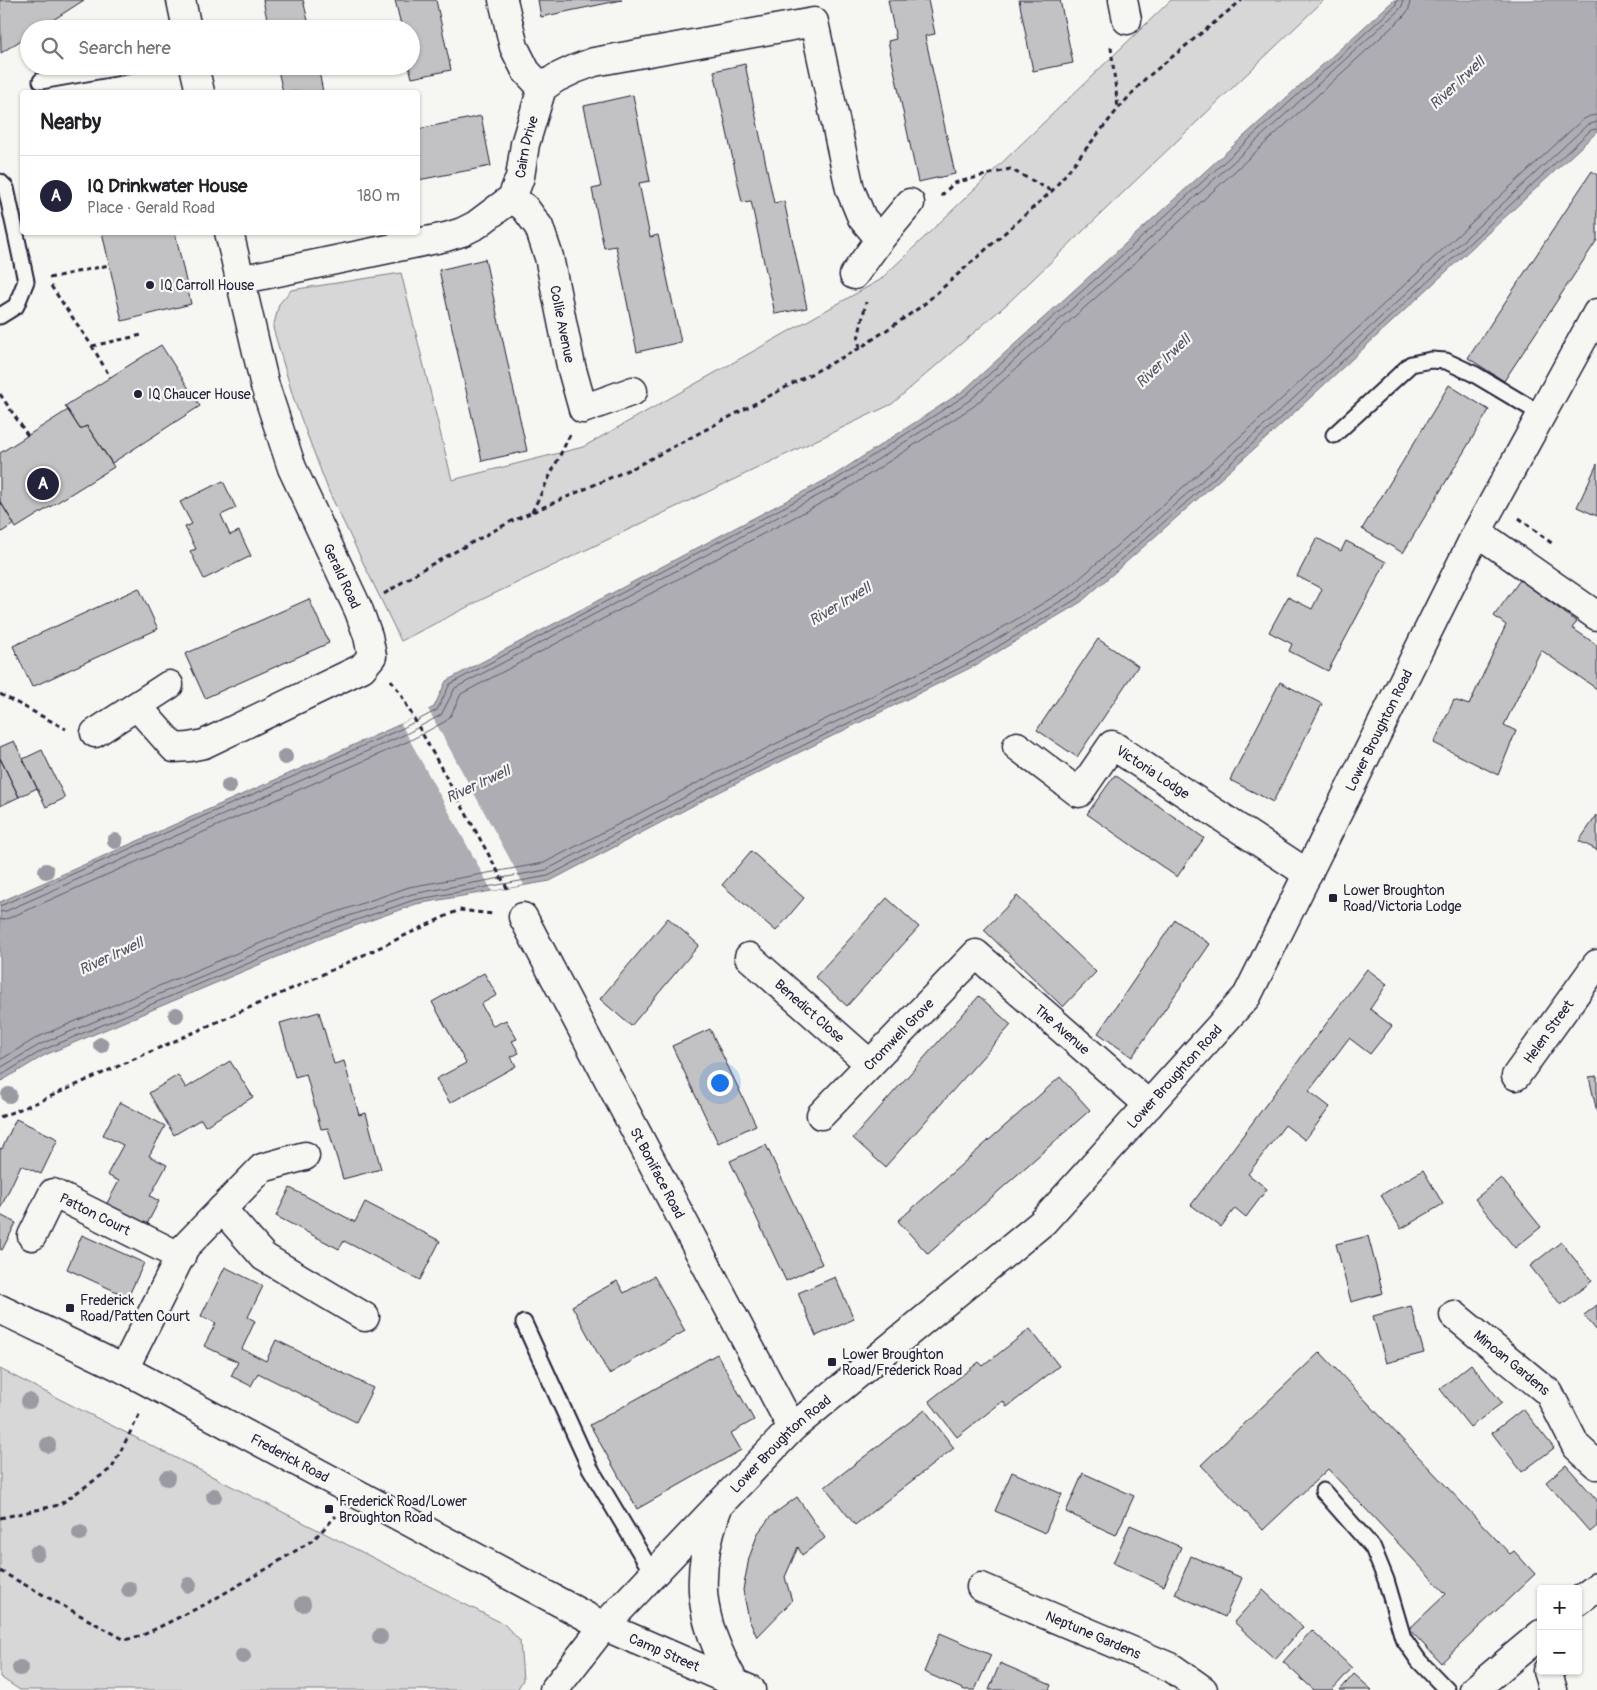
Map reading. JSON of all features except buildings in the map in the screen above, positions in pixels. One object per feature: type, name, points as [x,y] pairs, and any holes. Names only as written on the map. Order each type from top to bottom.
[{"type":"street","points":[[181,0],[185,20]]},
{"type":"street","points":[[503,0],[514,47],[526,71],[542,88],[556,78],[594,62],[811,11],[850,189],[862,218],[880,239]]},
{"type":"street","points":[[196,75],[200,90]]},
{"type":"street","name":"Cairn Drive","points":[[512,198],[520,177],[525,144],[542,88]]},
{"type":"street","points":[[240,280],[446,237],[476,225],[512,198]]},
{"type":"street","name":"Collie Avenue","points":[[512,198],[525,208],[539,227],[546,250],[571,366],[583,409]]},
{"type":"street","points":[[854,275],[880,239],[923,202]]},
{"type":"street","name":"Gerald Road","points":[[137,706],[174,748],[189,748],[204,744],[362,668],[372,656],[368,636],[359,612],[292,468],[265,386],[230,235]]},
{"type":"street","name":"Lower Broughton Road","points":[[554,1690],[604,1626],[792,1428],[1042,1222],[1248,996],[1477,532],[1597,313]]},
{"type":"street","points":[[583,409],[633,391]]},
{"type":"street","points":[[1477,532],[1597,616]]},
{"type":"street","points":[[95,733],[169,685]]},
{"type":"street","name":"Victoria Lodge","points":[[1017,746],[1079,793],[1112,745],[1308,874]]},
{"type":"street","name":"St Boniface Road","points":[[523,917],[792,1428]]},
{"type":"street","name":"The Avenue","points":[[976,954],[1148,1105]]},
{"type":"street","name":"Cromwell Grove","points":[[821,1115],[976,954]]},
{"type":"street","name":"Benedict Close","points":[[749,957],[870,1064]]},
{"type":"street","name":"Helen Street","points":[[1516,1076],[1597,964]]},
{"type":"street","points":[[124,1369],[185,1247],[262,1168],[305,1156]]},
{"type":"street","name":"Patton Court","points":[[32,1236],[53,1194],[180,1257]]},
{"type":"street","points":[[222,1209],[264,1257],[365,1318]]},
{"type":"street","name":"Frederick Road","points":[[0,1309],[124,1369],[604,1626]]},
{"type":"street","name":"Minoan Gardens","points":[[1454,1315],[1549,1393],[1576,1446],[1597,1465]]},
{"type":"street","points":[[719,1504],[710,1527],[705,1552],[702,1576],[704,1601],[710,1630],[720,1658],[743,1686]]},
{"type":"street","points":[[1582,1599],[1597,1586]]},
{"type":"street","name":"Neptune Gardens","points":[[981,1587],[1172,1668],[1203,1690]]},
{"type":"street","name":"Camp Street","points":[[604,1626],[743,1686]]},
{"type":"street","points":[[1474,1690],[1537,1643]]},
{"type":"street","points":[[1548,1675],[1553,1690]]},
{"type":"lane","points":[[41,81],[75,75]]},
{"type":"lane","points":[[0,182],[6,188],[26,281],[16,306],[0,316]]},
{"type":"lane","points":[[1334,435],[1411,364],[1431,360],[1446,361],[1474,374],[1541,414]]},
{"type":"lane","points":[[524,1323],[590,1468],[653,1574]]},
{"type":"lane","points":[[1323,1491],[1373,1548],[1386,1580],[1403,1638],[1419,1661],[1446,1690]]},
{"type":"path","points":[[359,612],[423,568],[510,522],[635,467],[860,348],[922,306],[1052,191],[1118,109],[1145,79],[1242,0]]},
{"type":"path","points":[[1118,109],[1110,39],[1125,10]]},
{"type":"path","points":[[923,202],[954,183],[1010,169],[1052,191]]},
{"type":"path","points":[[109,265],[46,279],[92,346],[110,377]]},
{"type":"path","points":[[854,275],[867,296],[858,339],[860,348]]},
{"type":"path","points":[[92,346],[142,335]]},
{"type":"path","points":[[0,394],[28,436]]},
{"type":"path","points":[[532,513],[583,409]]},
{"type":"path","points":[[1513,512],[1559,549]]},
{"type":"path","points":[[400,692],[523,917]]},
{"type":"path","points":[[0,694],[87,739],[95,733]]},
{"type":"path","points":[[0,1117],[47,1098],[300,985],[459,910],[523,917]]},
{"type":"path","points":[[0,1518],[59,1505],[112,1468],[154,1385]]},
{"type":"path","points":[[0,1572],[125,1640],[143,1635],[204,1605],[298,1550],[313,1540],[358,1494]]},
{"type":"shaded area","points":[[1171,0],[1324,0],[1008,303],[892,404],[481,600],[401,641],[329,492],[294,400],[273,328],[279,304],[291,290],[401,273],[452,480],[583,447],[880,280]]},
{"type":"shaded area","points":[[0,1369],[504,1624],[520,1641],[523,1680],[517,1690],[20,1690],[0,1677]]},
{"type":"water","name":"River Irwell","points":[[1394,0],[1597,0],[1597,132],[1271,434],[1081,602],[976,665],[715,794],[550,881],[416,904],[327,936],[45,1055],[0,1082],[0,902],[401,724],[434,707],[446,681],[833,476],[963,391]]},
{"type":"pier","points":[[428,709],[524,885],[492,891],[401,724]]},
{"type":"place","name":"IQ Carroll House","points":[[150,285]]},
{"type":"place","name":"IQ Chaucer House","points":[[138,394]]},
{"type":"place","name":"IQ Drinkwater House","points":[[43,484]]},
{"type":"place","name":"Lower Broughton Road/Victoria Lodge","points":[[1333,898]]},
{"type":"place","name":"Frederick Road/Patten Court","points":[[70,1308]]},
{"type":"place","name":"Lower Broughton Road/Frederick Road","points":[[832,1362]]},
{"type":"place","name":"Frederick Road/Lower Broughton Road","points":[[329,1509]]}]
